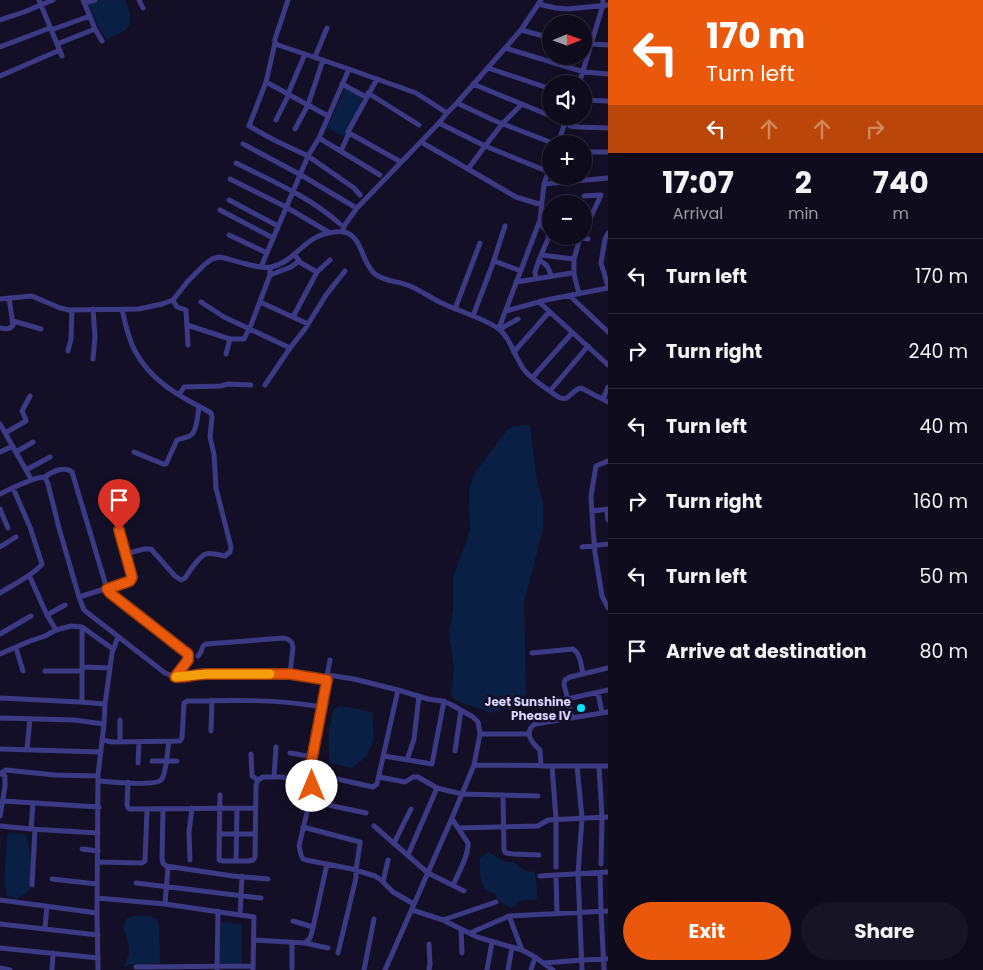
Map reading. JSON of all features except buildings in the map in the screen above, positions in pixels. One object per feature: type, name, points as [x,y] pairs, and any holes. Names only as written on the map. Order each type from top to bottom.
[{"type":"street","points":[[0,20],[24,12],[40,2],[53,0]]},
{"type":"street","points":[[95,0],[83,2],[102,41]]},
{"type":"street","points":[[139,0],[143,8]]},
{"type":"street","points":[[288,0],[266,82],[249,126],[308,156],[354,188],[360,195]]},
{"type":"street","points":[[575,0],[575,7]]},
{"type":"street","points":[[40,2],[62,56]]},
{"type":"street","points":[[343,232],[344,226],[357,208],[457,103],[521,30],[540,2],[556,8],[568,9],[605,3],[592,43]]},
{"type":"street","points":[[0,47],[90,16]]},
{"type":"street","points":[[315,57],[327,28]]},
{"type":"street","points":[[57,44],[95,29]]},
{"type":"street","points":[[521,30],[542,36]]},
{"type":"street","points":[[275,43],[284,48],[315,57],[416,94],[447,113]]},
{"type":"street","points":[[592,46],[608,45]]},
{"type":"street","points":[[505,48],[584,72],[608,74]]},
{"type":"street","points":[[0,76],[60,50]]},
{"type":"street","points":[[276,120],[305,54]]},
{"type":"street","points":[[296,129],[308,105],[323,60]]},
{"type":"street","points":[[583,75],[586,65]]},
{"type":"street","points":[[488,68],[542,86]]},
{"type":"street","points":[[260,267],[308,156],[319,138],[349,69]]},
{"type":"street","points":[[341,151],[349,133],[348,130],[377,79]]},
{"type":"street","points":[[266,82],[328,116]]},
{"type":"street","points":[[342,84],[368,95],[419,125]]},
{"type":"street","points":[[473,84],[542,112]]},
{"type":"street","points":[[592,100],[608,101]]},
{"type":"street","points":[[457,103],[493,120],[542,138]]},
{"type":"street","points":[[468,169],[503,123],[522,104]]},
{"type":"street","points":[[439,123],[485,146],[542,169]]},
{"type":"street","points":[[569,125],[608,128]]},
{"type":"street","points":[[349,133],[401,162]]},
{"type":"street","points":[[319,138],[380,175]]},
{"type":"street","points":[[421,142],[516,197],[542,206],[540,220],[499,329]]},
{"type":"street","points":[[243,144],[353,206]]},
{"type":"street","points":[[592,152],[608,152]]},
{"type":"street","points":[[236,163],[293,192],[320,208],[340,224]]},
{"type":"street","points":[[592,180],[608,178]]},
{"type":"street","points":[[230,179],[286,207],[330,233]]},
{"type":"street","points":[[592,196],[601,195],[592,214]]},
{"type":"street","points":[[229,200],[278,226]]},
{"type":"street","points":[[220,210],[273,238]]},
{"type":"street","points":[[540,220],[542,226]]},
{"type":"street","points":[[473,316],[505,226]]},
{"type":"street","points":[[0,299],[32,296],[72,315],[93,310],[151,307],[173,300],[195,273],[212,259],[219,257],[228,258],[270,268],[281,264],[312,239],[324,234],[343,232],[356,240],[365,262],[381,278],[413,287],[436,300],[499,329],[521,365],[532,378],[563,400],[577,388],[581,388],[608,402]]},
{"type":"street","points":[[506,311],[608,287],[601,263],[605,239],[608,233]]},
{"type":"street","points":[[229,235],[266,253]]},
{"type":"street","points":[[455,309],[480,243]]},
{"type":"street","points":[[536,279],[535,272],[545,245]]},
{"type":"street","points":[[578,245],[574,259],[574,274],[579,294]]},
{"type":"street","points":[[294,254],[299,261],[317,272]]},
{"type":"street","points":[[540,258],[574,259]]},
{"type":"street","points":[[540,258],[546,263],[551,276]]},
{"type":"street","points":[[293,317],[317,272],[330,260]]},
{"type":"street","points":[[494,260],[520,271]]},
{"type":"street","points":[[270,275],[291,267],[299,261]]},
{"type":"street","points":[[188,325],[230,339],[244,339],[270,275],[270,268]]},
{"type":"street","points":[[265,385],[326,295],[345,271]]},
{"type":"street","points":[[516,282],[574,274]]},
{"type":"street","points":[[570,296],[608,332]]},
{"type":"street","points":[[0,328],[11,328],[13,321],[9,298]]},
{"type":"street","points":[[173,300],[177,307],[186,310],[188,345]]},
{"type":"street","points":[[201,302],[224,317],[290,348]]},
{"type":"street","points":[[260,302],[308,324]]},
{"type":"street","points":[[539,302],[608,365]]},
{"type":"street","points":[[122,309],[126,328],[141,362],[160,383],[212,416],[210,437],[216,488],[230,542],[230,552],[227,555],[204,554],[185,578],[181,580],[175,576],[151,549],[125,554]]},
{"type":"street","points":[[93,310],[95,337],[93,359]]},
{"type":"street","points":[[514,352],[549,312]]},
{"type":"street","points":[[68,351],[72,315]]},
{"type":"street","points":[[499,329],[518,319]]},
{"type":"street","points":[[13,321],[41,329]]},
{"type":"street","points":[[532,378],[572,333]]},
{"type":"street","points":[[226,354],[230,339]]},
{"type":"street","points":[[550,391],[588,346]]},
{"type":"street","points":[[179,395],[184,387],[251,384]]},
{"type":"street","points":[[603,399],[608,387]]},
{"type":"street","points":[[5,433],[26,421],[22,411],[30,396]]},
{"type":"street","points":[[134,452],[166,464],[177,440],[192,435],[196,427],[199,406]]},
{"type":"street","points":[[0,424],[31,479]]},
{"type":"street","points":[[16,452],[33,442]]},
{"type":"street","points":[[0,452],[13,446]]},
{"type":"street","points":[[26,470],[50,457]]},
{"type":"street","points":[[608,469],[608,461],[596,466],[591,496],[592,511],[588,547],[602,596],[608,608]]},
{"type":"street","points":[[0,494],[31,479],[45,477],[51,472],[65,469],[72,472],[107,589],[188,654],[188,660],[175,677]]},
{"type":"street","points":[[45,477],[84,610],[165,673],[175,677],[197,674],[290,674],[354,679],[444,701],[473,717],[478,722],[480,734],[474,765],[385,970]]},
{"type":"street","points":[[0,593],[29,575],[42,564],[30,527],[14,488]]},
{"type":"street","points":[[0,509],[8,528]]},
{"type":"street","points":[[592,511],[608,509],[608,520]]},
{"type":"street","points":[[79,597],[132,579],[119,530]]},
{"type":"street","points":[[0,547],[16,537]]},
{"type":"street","points":[[588,547],[608,544]]},
{"type":"street","points":[[29,575],[56,630]]},
{"type":"street","points":[[602,591],[608,590]]},
{"type":"street","points":[[47,615],[64,605]]},
{"type":"street","points":[[0,634],[31,616]]},
{"type":"street","points":[[0,654],[56,630],[71,626],[82,628],[113,649]]},
{"type":"street","points":[[80,702],[82,698],[83,669],[82,628]]},
{"type":"street","points":[[98,970],[99,778],[105,704],[113,649],[118,637]]},
{"type":"street","points":[[198,656],[206,644],[284,638],[292,643],[293,647],[290,674]]},
{"type":"street","points":[[16,648],[23,671]]},
{"type":"street","points":[[532,653],[576,651],[579,655],[583,674]]},
{"type":"street","points":[[330,660],[310,773],[312,791],[299,846],[303,859],[375,876],[413,907],[477,937],[522,950],[535,956],[553,970]]},
{"type":"street","points":[[45,671],[110,668]]},
{"type":"street","points":[[572,718],[564,684],[565,680],[570,677],[608,668]]},
{"type":"street","points":[[310,773],[373,787],[377,784],[398,690]]},
{"type":"street","points":[[536,706],[608,690]]},
{"type":"street","points":[[541,766],[540,750],[532,743],[529,734],[531,726],[605,713],[598,693]]},
{"type":"street","points":[[407,760],[414,739],[419,696]]},
{"type":"street","points":[[0,698],[105,704]]},
{"type":"street","points":[[211,731],[212,700]]},
{"type":"street","points":[[102,740],[120,742],[180,741],[182,738],[184,703],[187,701],[298,703],[322,707]]},
{"type":"street","points":[[384,756],[432,764],[444,701]]},
{"type":"street","points":[[455,751],[460,710]]},
{"type":"street","points":[[0,718],[74,720],[104,724]]},
{"type":"street","points":[[27,749],[30,719]]},
{"type":"street","points":[[120,720],[120,742]]},
{"type":"street","points":[[480,734],[529,734]]},
{"type":"street","points":[[138,764],[139,742]]},
{"type":"street","points":[[0,816],[4,800],[5,778],[1,773],[6,770],[145,784],[159,782],[162,778],[166,761],[168,742]]},
{"type":"street","points":[[274,777],[276,746]]},
{"type":"street","points":[[0,749],[101,752]]},
{"type":"street","points":[[290,753],[313,757]]},
{"type":"street","points":[[251,754],[252,776],[258,780]]},
{"type":"street","points":[[152,761],[177,761]]},
{"type":"street","points":[[474,765],[608,766]]},
{"type":"street","points":[[552,766],[556,819],[556,867]]},
{"type":"street","points":[[577,766],[582,818],[578,874],[582,970]]},
{"type":"street","points":[[599,766],[605,817],[601,864]]},
{"type":"street","points":[[220,795],[219,860],[223,862],[249,861],[255,857],[255,808],[258,780],[261,778],[283,777],[296,783],[312,786]]},
{"type":"street","points":[[379,778],[405,782],[413,777],[418,777],[437,788],[462,794],[538,796]]},
{"type":"street","points":[[128,782],[128,808],[147,810],[255,808]]},
{"type":"street","points":[[408,855],[437,788]]},
{"type":"street","points":[[503,796],[504,850],[506,853],[539,855]]},
{"type":"street","points":[[310,799],[366,813]]},
{"type":"street","points":[[4,800],[99,807]]},
{"type":"street","points":[[32,885],[33,802]]},
{"type":"street","points":[[190,860],[189,832],[192,808]]},
{"type":"street","points":[[236,861],[237,808]]},
{"type":"street","points":[[394,843],[411,809]]},
{"type":"street","points":[[98,862],[142,863],[145,861],[147,810]]},
{"type":"street","points":[[163,810],[163,864],[168,867],[268,879]]},
{"type":"street","points":[[458,828],[538,826],[548,820],[605,817]]},
{"type":"street","points":[[452,819],[468,843],[468,849],[453,885]]},
{"type":"street","points":[[0,826],[98,833]]},
{"type":"street","points":[[374,826],[428,873],[464,891]]},
{"type":"street","points":[[304,827],[360,842],[356,878],[338,953]]},
{"type":"street","points":[[219,834],[255,834]]},
{"type":"street","points":[[82,849],[98,851]]},
{"type":"street","points":[[383,882],[388,860]]},
{"type":"street","points":[[305,943],[310,938],[327,864]]},
{"type":"street","points":[[165,904],[168,867]]},
{"type":"street","points":[[540,876],[608,872]]},
{"type":"street","points":[[600,873],[601,912],[606,959],[604,970]]},
{"type":"street","points":[[556,875],[558,914]]},
{"type":"street","points":[[240,915],[242,876]]},
{"type":"street","points":[[52,878],[97,884]]},
{"type":"street","points":[[136,883],[261,898]]},
{"type":"street","points":[[97,898],[165,904],[251,916],[254,918],[253,968],[136,967]]},
{"type":"street","points":[[0,900],[97,912]]},
{"type":"street","points":[[443,920],[496,902]]},
{"type":"street","points":[[45,928],[47,906]]},
{"type":"street","points":[[217,968],[218,911]]},
{"type":"street","points":[[470,933],[509,916],[608,911]]},
{"type":"street","points":[[509,916],[522,950]]},
{"type":"street","points":[[364,970],[374,919]]},
{"type":"street","points":[[293,921],[313,927]]},
{"type":"street","points":[[0,924],[98,935]]},
{"type":"street","points":[[461,929],[462,953]]},
{"type":"street","points":[[254,940],[305,943],[328,948]]},
{"type":"street","points":[[292,942],[292,968]]},
{"type":"street","points":[[488,970],[492,942]]},
{"type":"street","points":[[428,970],[430,964],[429,944]]},
{"type":"street","points":[[0,948],[98,958]]},
{"type":"street","points":[[508,970],[512,948]]},
{"type":"street","points":[[52,970],[53,953]]},
{"type":"street","points":[[531,970],[535,956]]},
{"type":"street","points":[[544,963],[606,959]]},
{"type":"street","points":[[0,968],[10,970]]},
{"type":"water","points":[[100,0],[125,0],[130,15],[129,26],[126,29],[106,39],[88,5]]},
{"type":"water","points":[[345,88],[362,96],[359,109],[344,137],[327,128]]},
{"type":"water","points":[[530,425],[536,476],[543,501],[543,529],[524,603],[526,694],[521,701],[491,713],[455,700],[451,694],[454,667],[449,635],[453,610],[453,577],[470,531],[469,489],[474,474],[507,430],[513,426]]},
{"type":"water","points":[[341,706],[372,712],[374,739],[366,757],[352,768],[329,763],[329,729],[334,709]]},
{"type":"water","points":[[9,833],[26,835],[31,856],[30,890],[17,899],[7,896],[4,884],[7,837]]},
{"type":"water","points":[[488,852],[506,862],[514,862],[525,871],[535,872],[538,899],[517,901],[516,906],[511,908],[497,899],[495,894],[484,889],[480,876],[480,858]]},
{"type":"water","points":[[149,916],[158,921],[160,963],[124,966],[129,950],[123,928],[127,918]]},
{"type":"water","points":[[221,922],[242,924],[242,965],[219,962]]},
{"type":"slow traffic","points":[[176,677],[197,674],[270,674]]},
{"type":"place","name":"Jeet Sunshine Phease IV","points":[[581,708]]},
{"type":"route","points":[[119,530],[132,579],[107,589],[188,654],[188,660],[175,677],[197,674],[296,674],[327,680],[310,769],[312,786]]}]
